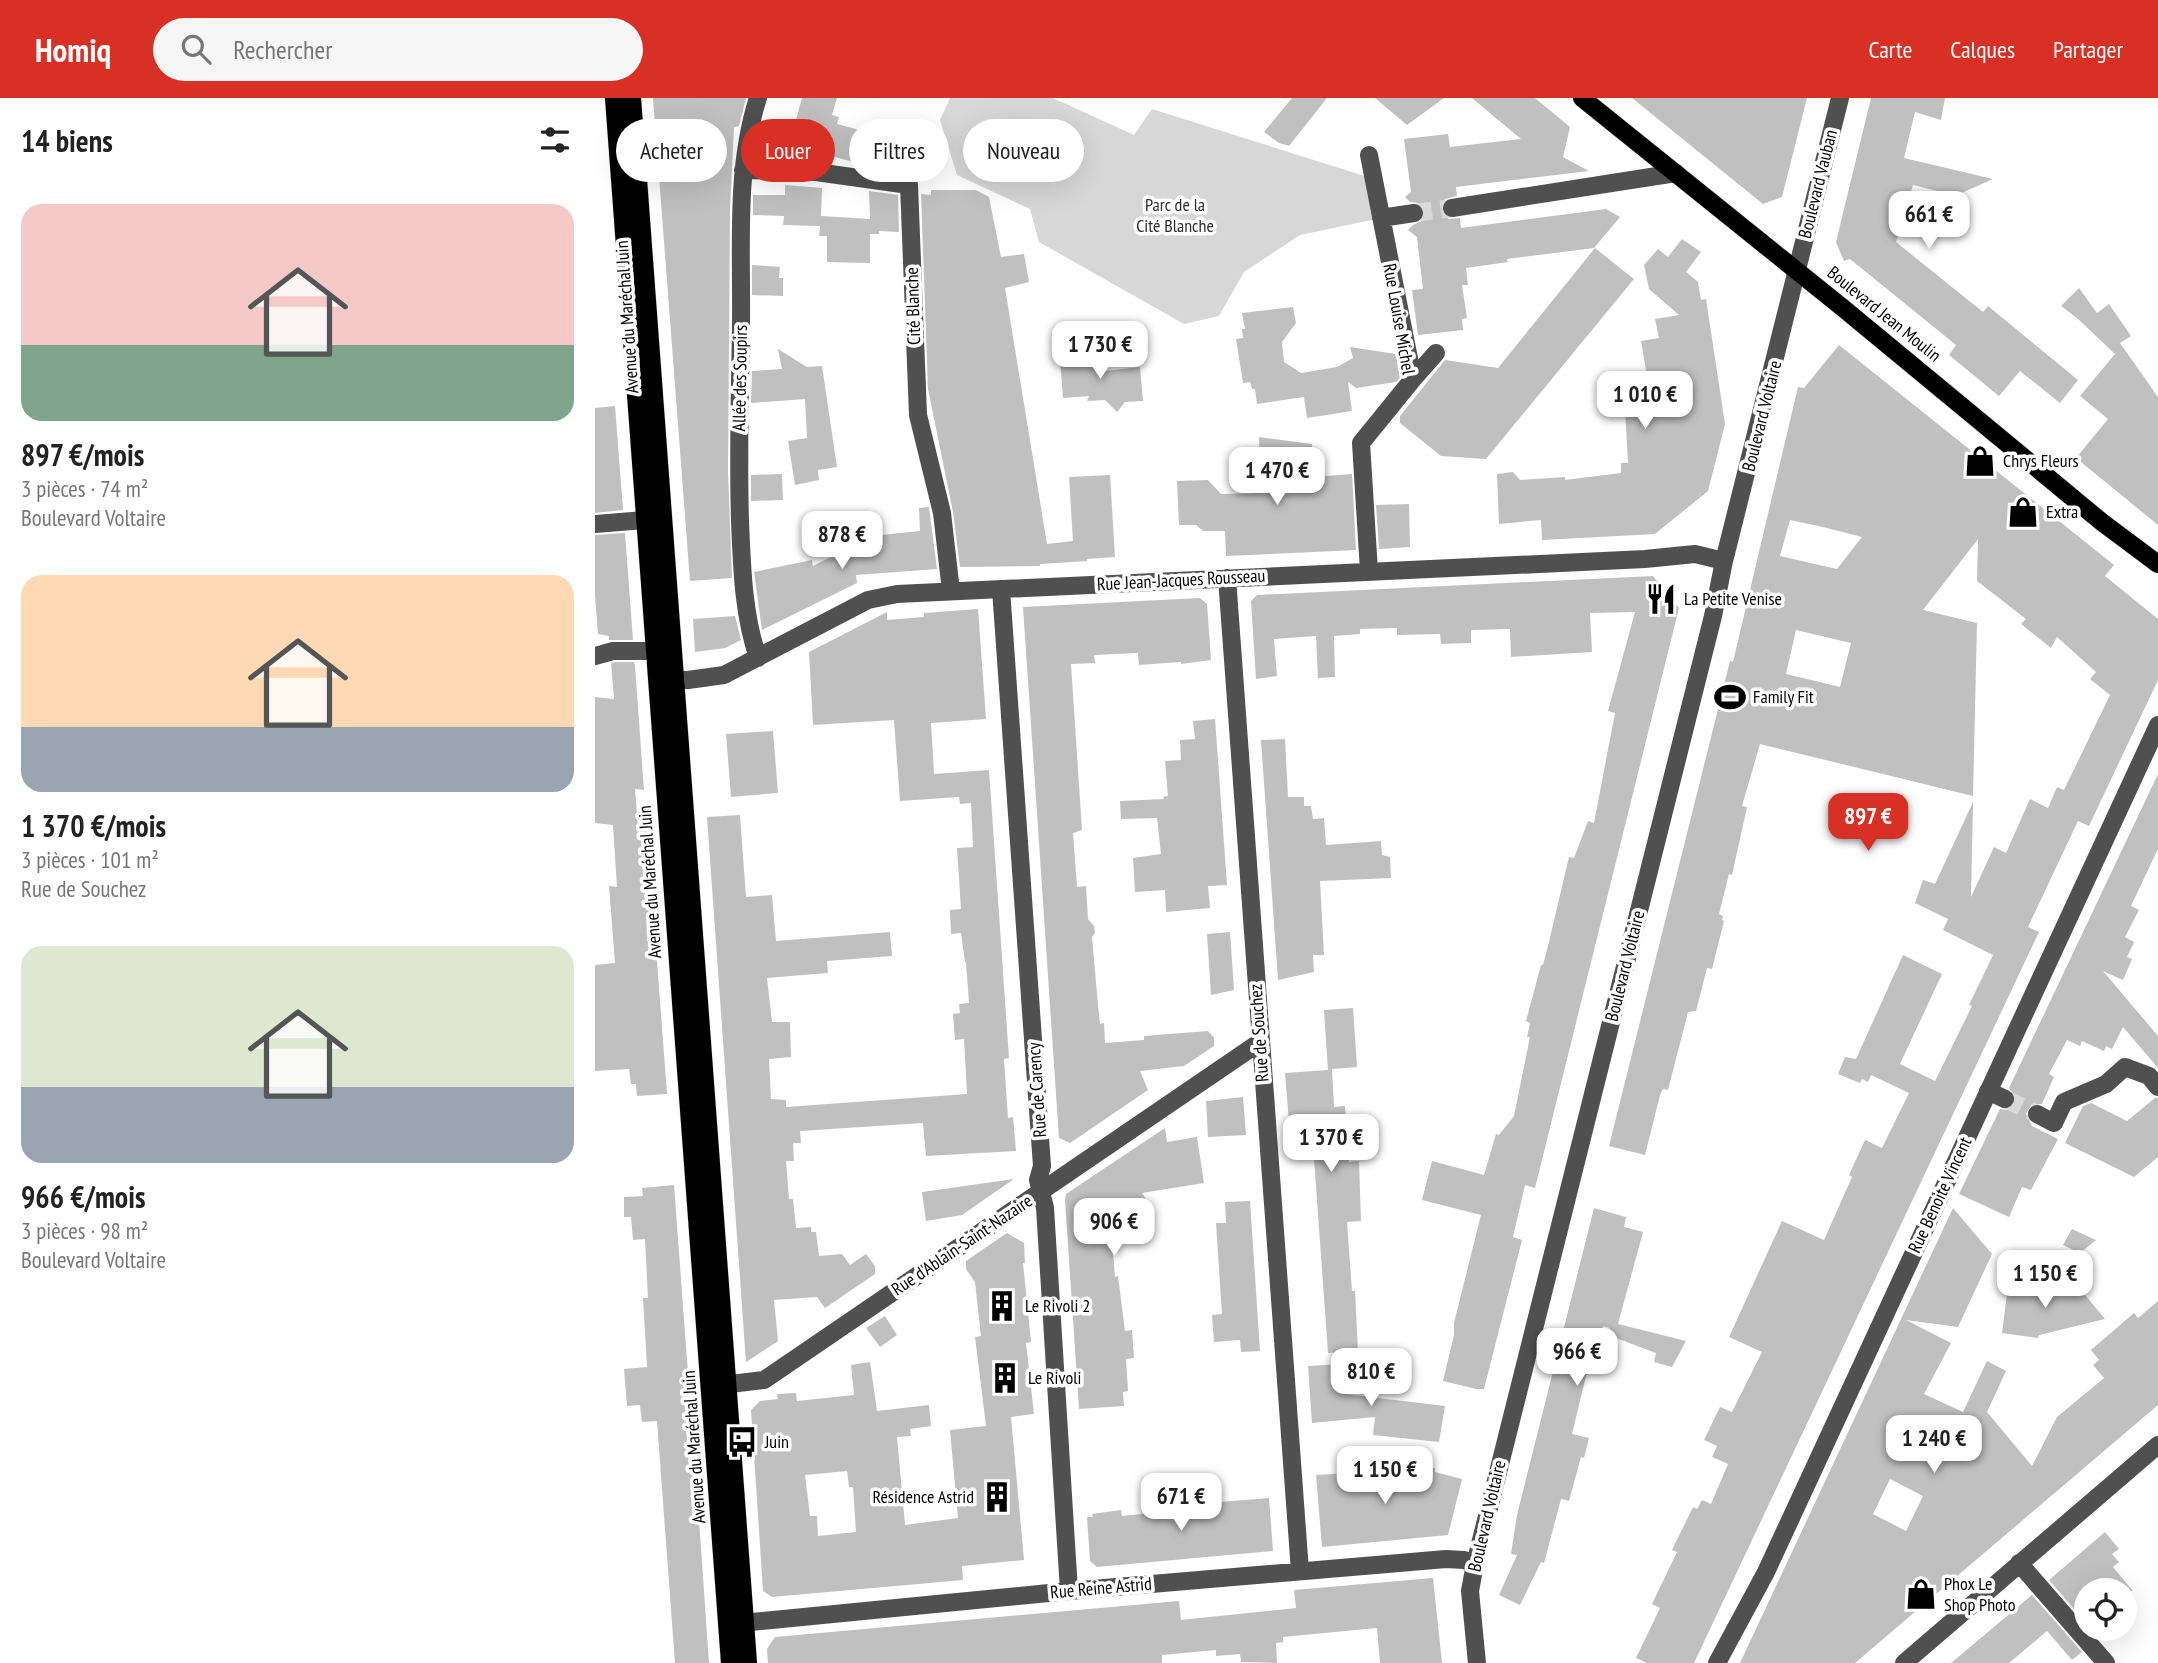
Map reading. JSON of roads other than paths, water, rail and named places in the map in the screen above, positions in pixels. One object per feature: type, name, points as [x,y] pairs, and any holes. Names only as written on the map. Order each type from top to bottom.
[{"type":"main road","name":"Avenue du Maréchal Juin","points":[[614,98],[654,651],[665,680]]},
{"type":"main road","name":"Avenue du Maréchal Juin","points":[[632,98],[665,680],[736,1623],[748,1663]]},
{"type":"main road","name":"Boulevard Jean Moulin","points":[[1582,98],[2103,523],[2158,564]]},
{"type":"main road","name":"Avenue du Maréchal Juin","points":[[730,1663],[736,1623]]},
{"type":"street","name":"Allée des Soupirs","points":[[752,119],[758,98]]},
{"type":"street","name":"Boulevard Vauban","points":[[1797,271],[1840,98]]},
{"type":"street","name":"Rue Louise Michel","points":[[1369,155],[1413,379],[1361,443],[1369,571]]},
{"type":"street","points":[[1452,208],[1676,173]]},
{"type":"street","name":"Cité Blanche","points":[[835,174],[909,184],[918,415],[942,513],[951,591]]},
{"type":"street","name":"Allée des Soupirs","points":[[743,182],[739,478],[742,584],[750,635],[758,658]]},
{"type":"street","points":[[1381,218],[1414,213]]},
{"type":"street","name":"Boulevard Voltaire","points":[[1476,1663],[1470,1591],[1475,1564],[1710,630],[1724,561],[1797,271]]},
{"type":"street","points":[[1413,379],[1436,353]]},
{"type":"street","points":[[595,524],[646,520]]},
{"type":"street","name":"Rue Jean-Jacques Rousseau","points":[[665,680],[724,675],[868,600],[897,594],[1645,559],[1695,554],[1724,561]]},
{"type":"street","name":"Rue de Souchez","points":[[1227,578],[1300,1571]]},
{"type":"street","name":"Rue de Carency","points":[[1001,589],[1042,1166],[1038,1180],[1045,1208],[1069,1591]]},
{"type":"street","points":[[595,656],[613,651],[654,651]]},
{"type":"street","name":"Rue Benoite Vincent","points":[[1717,1663],[1766,1572],[1997,1095],[2158,725]]},
{"type":"street","name":"Rue d'Ablain-Saint-Nazaire","points":[[719,1386],[764,1380],[1260,1042]]},
{"type":"street","points":[[2037,1114],[2055,1123],[2064,1102],[2105,1084],[2125,1067],[2149,1076],[2158,1087]]},
{"type":"street","points":[[1904,1663],[2158,1445]]},
{"type":"street","name":"Rue Reine Astrid","points":[[736,1623],[1446,1559],[1475,1564]]},
{"type":"street","points":[[2019,1563],[2106,1663]]},
{"type":"tunnel","points":[[1414,213],[1452,208]]},
{"type":"tunnel","points":[[2005,1099],[2037,1114]]},
{"type":"place","name":"Chrys Fleurs","points":[[1980,461]]},
{"type":"place","name":"Extra","points":[[2023,512]]},
{"type":"place","name":"La Petite Venise","points":[[1661,599]]},
{"type":"place","name":"Family Fit","points":[[1730,697]]},
{"type":"place","name":"Le Rivoli 2","points":[[1002,1306]]},
{"type":"place","name":"Le Rivoli","points":[[1005,1378]]},
{"type":"place","name":"Juin","points":[[742,1442]]},
{"type":"place","name":"Résidence Astrid","points":[[997,1497]]},
{"type":"place","name":"Phox Le Shop Photo","points":[[1921,1594]]},
{"type":"park label","name":"Parc de la Cité Blanche","points":[[1175,215]]}]
